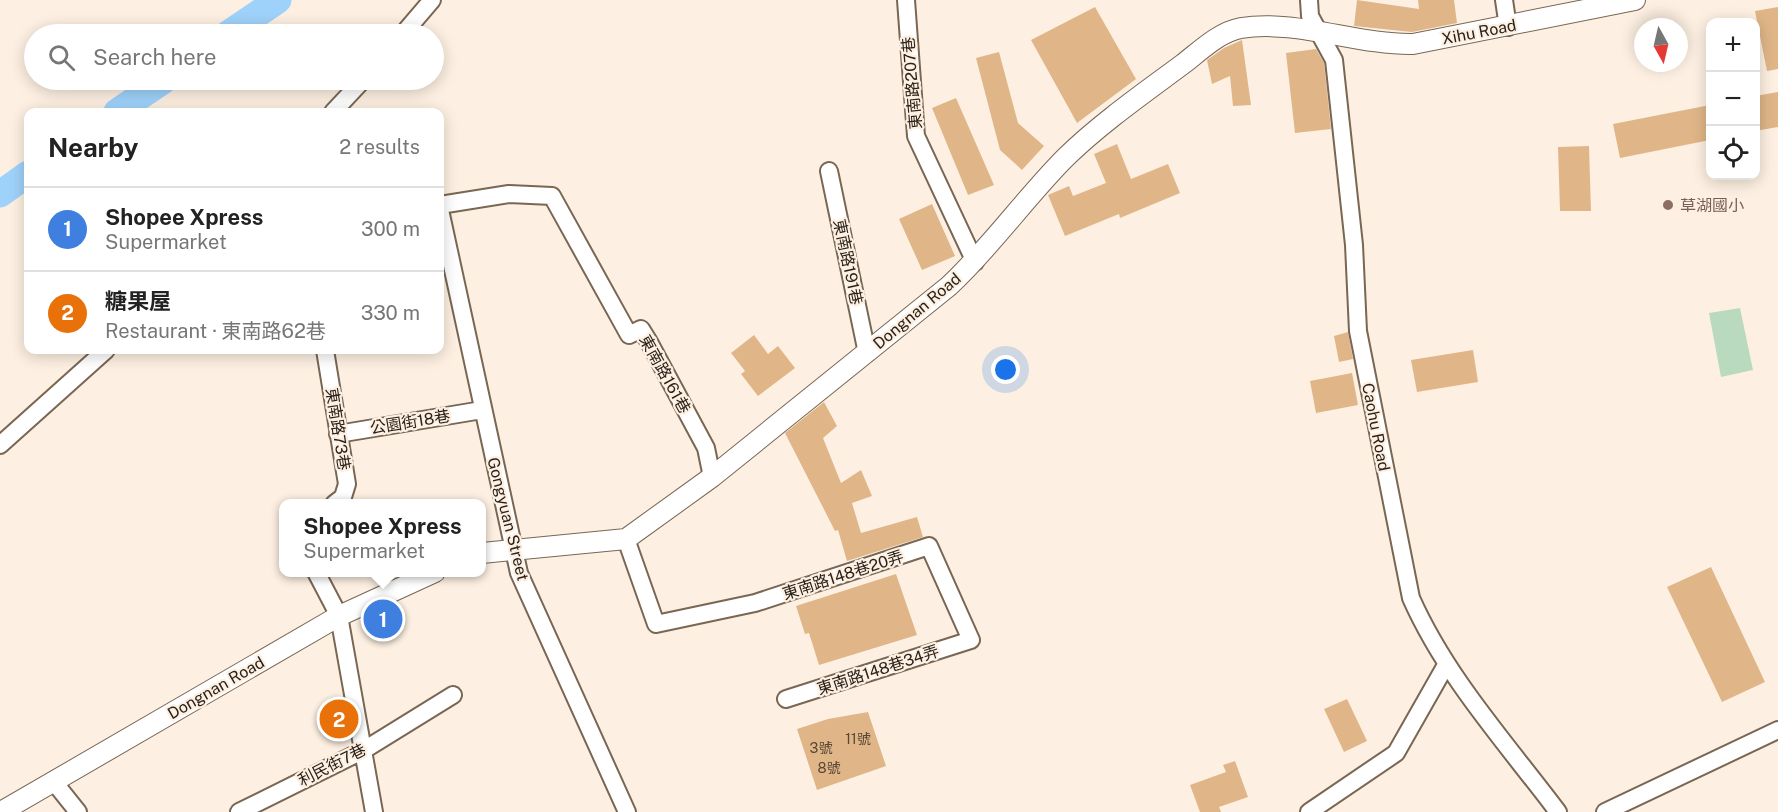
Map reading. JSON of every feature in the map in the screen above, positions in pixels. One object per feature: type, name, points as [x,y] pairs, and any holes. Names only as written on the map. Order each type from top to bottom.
[{"type":"street","points":[[412,24],[432,0]]},
{"type":"street","name":"東南路207巷","points":[[906,0],[916,136],[975,262]]},
{"type":"street","name":"Caohu Road","points":[[1309,0],[1310,16],[1334,60],[1354,245],[1358,331],[1371,409],[1410,598],[1427,636],[1446,665],[1558,812]]},
{"type":"street","points":[[1504,0],[1508,27]]},
{"type":"street","name":"Xihu Road","points":[[1321,33],[1392,45],[1413,44],[1635,0]]},
{"type":"street","name":"Dongnan Road","points":[[626,538],[712,477],[867,353],[975,262],[1066,157],[1143,93],[1221,36],[1238,28],[1254,27],[1321,33]]},
{"type":"street","points":[[337,108],[354,90]]},
{"type":"street","name":"東南路191巷","points":[[829,171],[867,353]]},
{"type":"street","name":"東南路161巷","points":[[444,204],[509,194],[552,196],[629,335],[641,329],[649,342],[706,448],[712,477]]},
{"type":"street","name":"Gongyuan Street","points":[[444,229],[519,573],[627,812]]},
{"type":"street","points":[[0,444],[101,354]]},
{"type":"street","name":"東南路73巷","points":[[326,354],[347,484],[340,499]]},
{"type":"street","name":"公園街18巷","points":[[338,434],[482,410]]},
{"type":"street","points":[[486,552],[626,538]]},
{"type":"street","name":"東南路148巷20弄","points":[[626,538],[656,624],[755,603],[929,546],[970,640]]},
{"type":"street","points":[[318,577],[339,616],[374,812]]},
{"type":"street","name":"Dongnan Road","points":[[1,812],[339,616],[426,577]]},
{"type":"street","name":"東南路148巷34弄","points":[[786,699],[970,640]]},
{"type":"street","points":[[1309,812],[1396,753],[1446,665]]},
{"type":"street","name":"利民街7巷","points":[[239,812],[364,750],[453,695]]},
{"type":"street","points":[[1605,812],[1778,730]]},
{"type":"street","points":[[54,783],[78,812]]},
{"type":"green space","points":[[1740,308],[1753,370],[1721,377],[1709,313]]},
{"type":"building","points":[[1357,0],[1419,9],[1418,0],[1454,0],[1457,23],[1412,32],[1354,26]]},
{"type":"building","points":[[1095,7],[1136,79],[1077,123],[1031,40]]},
{"type":"building","points":[[1778,7],[1778,69],[1767,71],[1760,36],[1760,18],[1756,18],[1755,11]]},
{"type":"building","points":[[1242,40],[1251,105],[1233,106],[1230,76],[1212,84],[1207,60],[1224,48]]},
{"type":"building","points":[[1316,49],[1324,63],[1331,129],[1295,133],[1286,53]]},
{"type":"building","points":[[999,52],[1018,123],[1044,146],[1022,170],[1000,150],[976,58]]},
{"type":"building","points":[[1778,92],[1778,127],[1760,130],[1760,95]]},
{"type":"building","points":[[956,98],[994,185],[968,195],[932,108]]},
{"type":"building","points":[[1706,106],[1706,141],[1620,158],[1613,124]]},
{"type":"building","points":[[1117,144],[1131,179],[1168,164],[1180,193],[1120,218],[1119,214],[1065,236],[1048,195],[1069,186],[1073,196],[1106,183],[1094,154]]},
{"type":"building","points":[[1589,146],[1591,211],[1560,211],[1558,147]]},
{"type":"building","points":[[932,204],[955,256],[922,270],[899,219]]},
{"type":"building","points":[[1348,332],[1353,359],[1339,362],[1334,336]]},
{"type":"building","points":[[754,335],[768,354],[778,346],[795,368],[758,396],[741,374],[745,371],[731,353]]},
{"type":"building","points":[[1473,350],[1478,382],[1417,392],[1411,360]]},
{"type":"building","points":[[1352,373],[1358,405],[1316,413],[1310,381]]},
{"type":"building","points":[[824,402],[837,426],[823,438],[841,483],[861,470],[872,496],[852,503],[861,533],[917,517],[923,537],[847,561],[838,530],[835,531],[785,433]]},
{"type":"building","points":[[1711,567],[1765,682],[1722,702],[1667,587]]},
{"type":"building","points":[[896,574],[917,635],[819,665],[809,633],[805,634],[796,606]]},
{"type":"building","points":[[1347,699],[1367,741],[1344,752],[1324,709]]},
{"type":"building","points":[[868,712],[886,766],[817,790],[797,729],[828,719]]},
{"type":"building","points":[[1235,761],[1248,797],[1219,807],[1221,812],[1200,812],[1190,785],[1226,772],[1223,765]]},
{"type":"waterway","points":[[243,24],[278,0]]},
{"type":"waterway","points":[[123,108],[149,90]]},
{"type":"waterway","points":[[0,194],[24,177]]},
{"type":"place","name":"草湖國小","points":[[1668,205]]},
{"type":"place","name":"Shopee Xpress","points":[[383,619]]},
{"type":"place","name":"糖果屋","points":[[339,719]]}]
